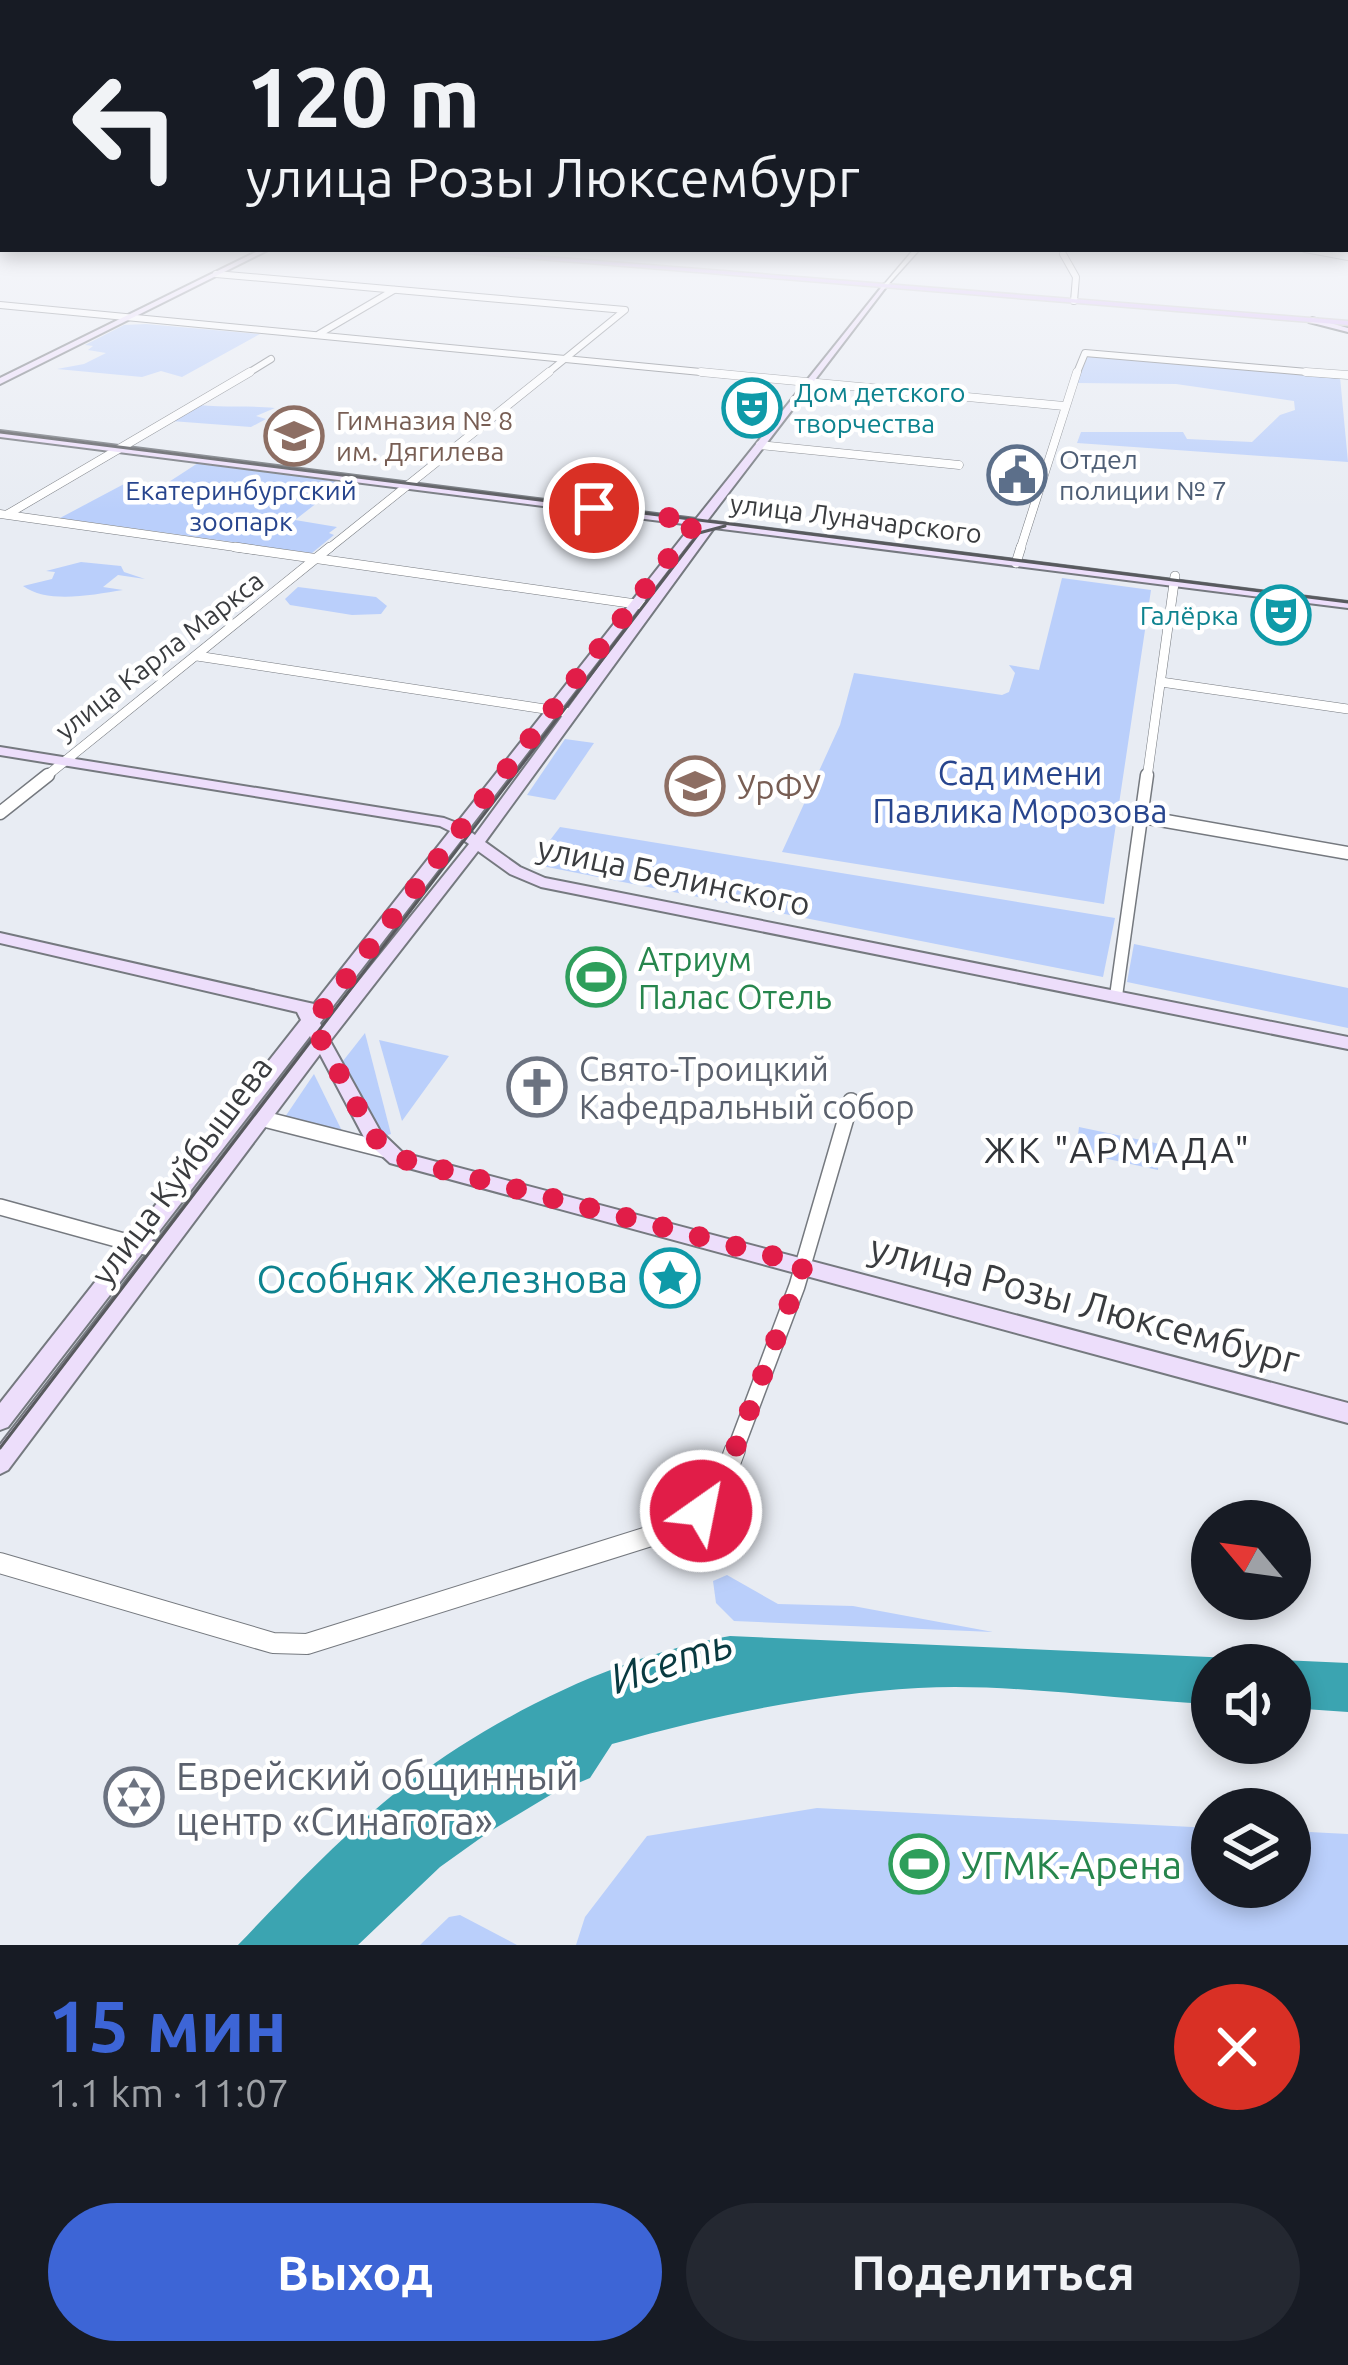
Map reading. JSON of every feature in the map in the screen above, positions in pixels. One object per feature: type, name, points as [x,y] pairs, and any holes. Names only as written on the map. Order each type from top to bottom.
[{"type":"main road","points":[[0,378],[103,328]]},
{"type":"main road","name":"улица Куйбышева","points":[[0,1420],[260,1118],[315,1021],[349,1004],[478,842],[642,605],[851,328]]},
{"type":"main road","name":"улица Луначарского","points":[[0,431],[1348,601]]},
{"type":"main road","name":"улица Куйбышева","points":[[0,1463],[315,1021],[553,710],[642,605]]},
{"type":"main road","name":"улица Белинского","points":[[0,751],[444,822],[514,872],[541,882],[1348,1043]]},
{"type":"main road","points":[[0,938],[315,1021],[349,1004]]},
{"type":"main road","points":[[315,1021],[349,1096],[386,1150]]},
{"type":"main road","name":"улица Розы Люксембург","points":[[386,1150],[398,1158],[1348,1413]]},
{"type":"street","points":[[247,328],[1064,406]]},
{"type":"street","points":[[318,334],[329,328]]},
{"type":"street","name":"улица Карла Маркса","points":[[0,813],[607,328]]},
{"type":"street","points":[[1017,560],[1084,353],[1348,375]]},
{"type":"street","points":[[2,516],[271,359]]},
{"type":"street","points":[[760,445],[959,465]]},
{"type":"street","points":[[2,516],[642,605]]},
{"type":"street","points":[[1116,996],[1175,579]]},
{"type":"street","points":[[197,656],[572,712]]},
{"type":"street","points":[[1161,682],[1348,709]]},
{"type":"street","points":[[1143,817],[1348,853]]},
{"type":"street","points":[[0,1563],[273,1643],[307,1644],[705,1519],[702,1504],[718,1495],[804,1264],[851,1101]]},
{"type":"street","name":"улица Розы Люксембург","points":[[260,1118],[386,1150]]},
{"type":"street","points":[[0,1207],[149,1248]]},
{"type":"green space","points":[[119,328],[260,334],[182,377],[161,371],[142,377],[57,369],[84,364],[106,353],[88,350],[93,346],[85,345]]},
{"type":"green space","points":[[1087,357],[1340,377],[1348,462],[1077,443],[1081,432],[1183,432],[1187,439],[1252,442],[1280,415],[1295,410],[1294,401],[1176,384],[1077,383]]},
{"type":"green space","points":[[198,405],[275,408],[256,416],[266,419],[251,427],[171,421]]},
{"type":"green space","name":"Екатеринбургский зоопарк","points":[[198,463],[345,481],[295,520],[337,527],[329,533],[334,535],[312,553],[60,518],[124,484],[158,489]]},
{"type":"green space","points":[[81,562],[121,566],[124,572],[145,579],[118,575],[103,587],[123,590],[70,597],[45,595],[23,586],[52,579],[55,572],[46,571]]},
{"type":"green space","name":"Сад имени Павлика Морозова","points":[[1062,578],[1151,590],[1104,904],[782,852],[840,725],[854,673],[1002,695],[1009,692],[1015,673],[1009,665],[1039,670]]},
{"type":"green space","points":[[298,587],[376,597],[387,606],[381,614],[352,615],[290,605],[285,599]]},
{"type":"green space","points":[[565,739],[594,743],[555,800],[527,795]]},
{"type":"green space","points":[[560,827],[1115,918],[1103,977],[532,864]]},
{"type":"green space","points":[[1134,944],[1348,988],[1348,1028],[1127,982]]},
{"type":"green space","points":[[365,1033],[391,1134],[384,1136],[343,1061]]},
{"type":"green space","points":[[379,1040],[449,1056],[402,1121]]},
{"type":"green space","points":[[314,1074],[343,1133],[285,1117]]},
{"type":"green space","points":[[1079,1127],[1160,1144],[1158,1170],[1076,1152]]},
{"type":"green space","points":[[727,1575],[778,1604],[853,1606],[993,1632],[734,1621],[716,1603],[713,1581]]},
{"type":"green space","name":"УГМК-Арена","points":[[817,1808],[1191,1827],[1191,1908],[1311,1908],[1311,1832],[1348,1834],[1348,1945],[576,1945],[585,1917],[647,1836]]},
{"type":"green space","points":[[460,1915],[517,1945],[420,1945],[449,1917]]},
{"type":"water","name":"Исеть","points":[[730,1636],[1191,1656],[1191,1702],[1028,1690],[918,1688],[802,1701],[612,1744],[590,1778],[552,1794],[440,1867],[358,1945],[238,1945],[364,1820],[459,1747],[593,1677]]},
{"type":"water","points":[[1311,1661],[1348,1663],[1348,1712],[1311,1709]]},
{"type":"tram line","points":[[0,432],[1348,602]]},
{"type":"tram line","points":[[0,1448],[699,533],[725,526]]},
{"type":"place","name":"Дом детского творчества","points":[[752,408]]},
{"type":"place","name":"Гимназия № 8 им. Дягилева","points":[[294,436]]},
{"type":"place","name":"Отдел полиции № 7","points":[[1017,475]]},
{"type":"place","name":"Галёрка","points":[[1281,615]]},
{"type":"place","name":"УрФУ","points":[[695,786]]},
{"type":"place","name":"Атриум Палас Отель","points":[[596,977]]},
{"type":"place","name":"Свято-Троицкий Кафедральный собор","points":[[537,1087]]},
{"type":"place","name":"Особняк Железнова","points":[[670,1278]]},
{"type":"place","name":"Еврейский общинный центр «Синагога»","points":[[134,1797]]},
{"type":"place","name":"УГМК-Арена","points":[[919,1864]]},
{"type":"district","name":"ЖК \"АРМАДА\"","points":[[1118,1149]]},
{"type":"route","points":[[594,508],[697,521],[312,1023],[373,1136],[398,1158],[804,1264],[718,1495],[709,1496],[701,1511]]}]
